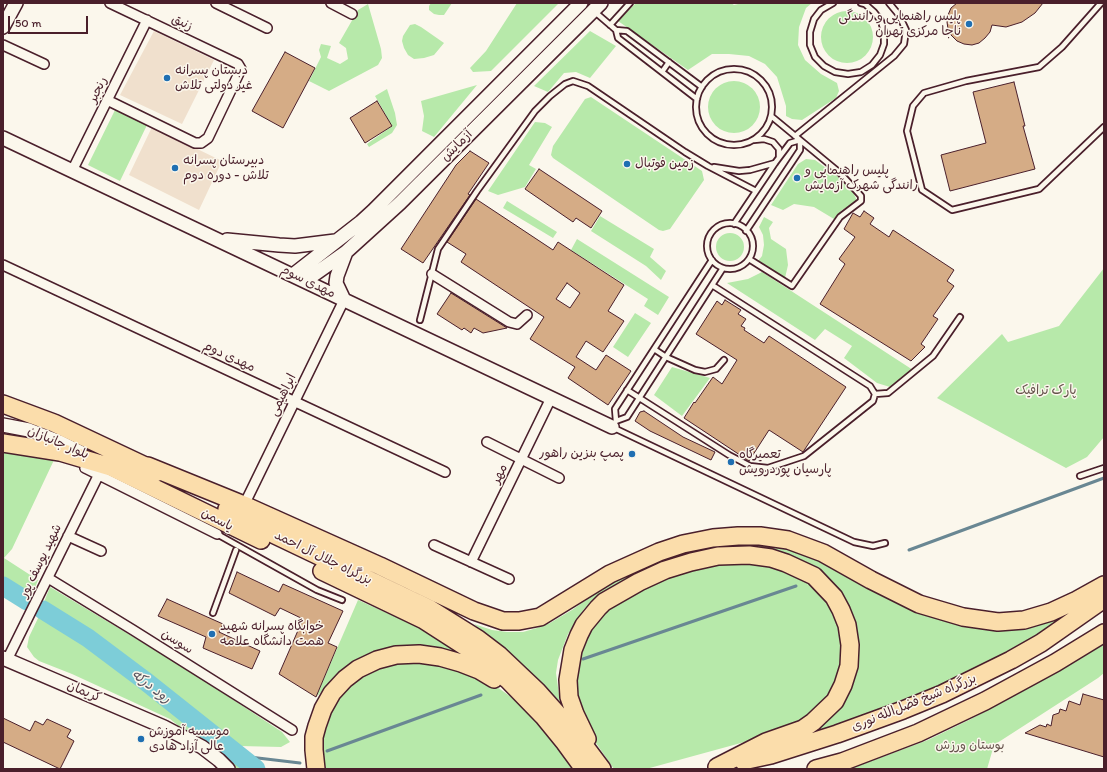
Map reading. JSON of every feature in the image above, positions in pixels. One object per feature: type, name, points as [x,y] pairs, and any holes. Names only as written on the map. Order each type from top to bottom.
[{"type":"highway","name":"بزرگراه جلال آل احمد","points":[[3,404],[54,423],[148,466],[275,535],[402,595],[454,623],[499,655],[537,691],[572,740],[595,768]]},
{"type":"highway","name":"بزرگراه جلال آل احمد","points":[[3,443],[60,452],[424,620],[469,649],[508,680],[543,716],[572,740]]},
{"type":"highway","points":[[148,466],[244,505],[401,576],[474,611],[503,621],[519,621],[540,617],[610,574],[659,552],[683,544],[712,538],[738,536],[760,536],[788,540],[823,553],[871,580],[919,604],[963,617],[998,622],[1024,620],[1051,612],[1104,585]]},
{"type":"highway","points":[[595,768],[569,697],[568,673],[573,650],[579,635],[584,625],[598,608],[604,602],[639,582],[665,570],[691,562],[718,556],[749,555],[771,558],[814,576],[834,597],[847,625],[850,645],[849,666],[840,692],[835,701],[819,717],[803,729],[766,742],[713,768]]},
{"type":"highway","name":"بزرگراه شیخ فضل‌الله نوری","points":[[713,768],[771,755],[837,734],[942,694],[1029,650],[1070,624],[1104,599]]},
{"type":"highway","name":"بزرگراه شیخ فضل‌الله نوری","points":[[816,769],[842,762],[918,733],[985,701],[1055,663],[1104,633]]},
{"type":"highway","points":[[316,769],[314,750],[316,726],[332,693],[344,679],[358,669],[377,660],[396,655],[419,654],[440,657],[479,670],[518,697],[572,740]]},
{"type":"highway","points":[[825,769],[842,762]]},
{"type":"street","points":[[3,27],[16,3]]},
{"type":"street","name":"زنبق","points":[[107,100],[195,143],[201,143],[208,138],[240,69],[238,64],[110,3]]},
{"type":"street","points":[[216,3],[267,28]]},
{"type":"street","points":[[331,3],[352,14]]},
{"type":"street","name":"آزمایش","points":[[293,275],[373,211],[581,3]]},
{"type":"street","name":"آزمایش","points":[[305,281],[346,252],[400,203],[593,6]]},
{"type":"street","name":"رنجبر","points":[[72,171],[146,20]]},
{"type":"street","points":[[3,45],[44,64]]},
{"type":"street","name":"مهدی سوم","points":[[3,138],[217,238],[551,398],[614,424]]},
{"type":"street","points":[[217,238],[279,246],[295,246],[337,241]]},
{"type":"street","points":[[344,300],[336,283],[346,252]]},
{"type":"street","name":"مهدی دوم","points":[[3,265],[445,472]]},
{"type":"street","points":[[432,274],[509,322],[517,324],[527,315]]},
{"type":"street","name":"ابراهیمی","points":[[246,501],[344,300]]},
{"type":"street","name":"مهر","points":[[471,562],[551,398]]},
{"type":"street","name":"بلوار جانبازان","points":[[3,425],[21,428],[60,442],[101,471]]},
{"type":"street","points":[[487,442],[559,478]]},
{"type":"street","name":"یاسمن","points":[[101,471],[217,534]]},
{"type":"street","name":"شهید یوسف پور","points":[[5,659],[28,618],[101,471]]},
{"type":"street","points":[[68,536],[101,550]]},
{"type":"street","points":[[434,545],[509,579]]},
{"type":"street","name":"سوسن","points":[[48,578],[292,730]]},
{"type":"street","name":"کریمان","points":[[5,659],[164,727],[202,748],[219,760],[228,769]]},
{"type":"lane","points":[[610,25],[630,3]]},
{"type":"lane","points":[[833,3],[821,10],[814,20],[810,32],[810,45],[815,57],[824,66],[835,72],[848,74],[860,72],[872,65],[880,55],[884,44],[884,32],[881,21],[865,4],[860,3]]},
{"type":"lane","points":[[795,136],[894,56],[904,44],[906,30],[899,14],[889,3]]},
{"type":"lane","points":[[1101,3],[1062,48],[1039,67],[966,81],[924,93],[913,106],[907,131],[922,190],[952,210],[1039,189],[1104,127]]},
{"type":"lane","points":[[593,6],[616,30],[627,31],[702,87]]},
{"type":"lane","points":[[616,30],[618,38],[697,99]]},
{"type":"lane","points":[[662,72],[669,62]]},
{"type":"lane","points":[[872,65],[876,71]]},
{"type":"lane","points":[[726,69],[739,69],[752,73],[762,80],[769,91],[772,103],[772,116],[767,127],[748,143],[735,145],[723,143],[712,138],[703,129],[698,118],[696,105],[698,93],[702,87],[714,74],[726,69]]},
{"type":"lane","points":[[420,320],[438,249],[536,111],[550,96],[565,84],[573,81],[588,86],[685,152],[756,191]]},
{"type":"lane","points":[[749,259],[792,286],[840,217],[862,201],[861,196],[840,173],[772,116]]},
{"type":"lane","points":[[752,140],[764,139],[773,142],[778,149],[779,157]]},
{"type":"lane","points":[[734,224],[774,163],[790,143],[800,140]]},
{"type":"lane","points":[[746,231],[800,150],[800,140]]},
{"type":"lane","points":[[708,166],[739,171],[750,170],[774,163]]},
{"type":"lane","points":[[734,224],[742,227],[746,231],[751,238],[753,246],[749,259],[743,265],[736,269],[728,269],[714,263],[709,257],[707,241],[715,228],[721,225],[734,224]]},
{"type":"lane","points":[[614,424],[615,409],[712,260]]},
{"type":"lane","points":[[614,424],[627,417],[723,268]]},
{"type":"lane","points":[[627,390],[729,455],[750,466],[768,468],[804,456],[873,401],[875,394],[870,386],[712,285]]},
{"type":"lane","points":[[875,394],[888,393],[933,356],[960,317]]},
{"type":"lane","points":[[654,349],[666,357],[695,370],[705,372],[716,369],[724,360]]},
{"type":"lane","points":[[614,424],[854,542],[872,546],[885,543]]},
{"type":"lane","points":[[1080,476],[1104,468]]},
{"type":"lane","name":"یاسمن","points":[[217,534],[317,590],[342,600]]},
{"type":"lane","points":[[213,613],[236,550]]},
{"type":"shaded area","name":"دبستان پسرانه غیر دولتی تلاش","points":[[154,31],[214,60],[182,124],[120,95]]},
{"type":"shaded area","name":"دبیرستان پسرانه تلاش - دوره دوم","points":[[152,127],[222,161],[199,210],[129,175]]},
{"type":"green space","points":[[431,3],[452,3],[444,15],[439,15],[434,14],[429,10]]},
{"type":"green space","points":[[517,3],[559,3],[491,71],[473,72],[470,68],[486,51]]},
{"type":"green space","points":[[636,3],[731,3],[734,5],[742,3],[812,3],[806,8],[799,27],[798,45],[805,60],[821,74],[837,83],[839,91],[836,98],[802,120],[792,119],[786,116],[786,106],[777,77],[765,64],[749,56],[712,54],[688,70],[618,21]]},
{"type":"green space","points":[[368,4],[381,49],[382,58],[378,65],[329,91],[309,81],[321,57],[319,50],[321,44],[331,46],[327,58],[340,64],[348,59],[346,48],[339,43],[358,10]]},
{"type":"green space","points":[[847,11],[857,13],[865,19],[871,27],[873,37],[871,47],[865,55],[857,61],[847,63],[837,61],[829,55],[823,47],[821,37],[823,27],[829,19],[837,13]]},
{"type":"green space","points":[[415,24],[444,43],[434,55],[414,59],[408,55],[402,41],[403,36],[410,25]]},
{"type":"green space","points":[[590,31],[616,46],[590,78],[576,72],[564,73],[548,92],[534,86]]},
{"type":"green space","points":[[734,81],[744,83],[752,89],[758,97],[760,107],[758,117],[752,125],[744,131],[734,133],[724,131],[716,125],[710,117],[708,107],[710,97],[716,89],[724,83]]},
{"type":"green space","points":[[477,85],[434,137],[422,131],[424,116],[421,101]]},
{"type":"green space","points":[[387,89],[395,113],[397,125],[392,133],[369,147],[367,144],[392,126],[375,96]]},
{"type":"green space","name":"زمین فوتبال","points":[[591,97],[702,171],[704,180],[670,229],[663,231],[659,230],[553,158],[551,155],[553,146],[585,99]]},
{"type":"green space","points":[[115,110],[147,125],[120,181],[88,165]]},
{"type":"green space","points":[[535,122],[545,123],[552,127],[529,165],[536,169],[525,187],[498,195],[488,191]]},
{"type":"green space","points":[[806,159],[815,160],[841,179],[853,192],[857,201],[842,210],[834,219],[814,207],[794,204],[783,210],[771,205],[798,164]]},
{"type":"green space","points":[[507,201],[557,232],[553,238],[503,208]]},
{"type":"green space","points":[[600,216],[654,249],[650,257],[666,271],[661,280],[646,266],[591,231]]},
{"type":"green space","points":[[764,217],[773,222],[769,228],[771,239],[786,249],[788,265],[785,278],[758,261],[762,256],[764,245],[763,235],[759,227]]},
{"type":"green space","points":[[730,233],[740,237],[744,247],[740,257],[730,261],[720,257],[716,247],[720,237]]},
{"type":"green space","points":[[577,239],[669,297],[658,315],[644,306],[648,299],[571,250]]},
{"type":"green space","name":"پارک ترافیک","points":[[1104,268],[1104,437],[1087,457],[1066,468],[937,398],[1002,334],[1008,342],[1059,326]]},
{"type":"green space","points":[[762,272],[913,370],[890,387],[877,383],[844,358],[852,346],[825,329],[815,340],[727,283],[748,279]]},
{"type":"green space","points":[[635,313],[651,323],[628,357],[613,347]]},
{"type":"green space","points":[[672,367],[710,378],[682,416],[654,395]]},
{"type":"green space","points":[[3,451],[54,460],[12,549],[4,558],[38,580],[32,595],[3,578]]},
{"type":"green space","points":[[737,541],[799,549],[976,625],[1096,595],[1052,627],[1024,644],[978,668],[914,698],[804,737],[843,697],[844,605],[770,553],[634,575],[604,591],[584,609],[568,634],[558,660],[556,673],[560,702],[515,658],[474,624],[492,630],[507,632],[523,632],[537,628],[550,623],[572,610],[605,586],[621,577],[677,552]]},
{"type":"green space","points":[[725,562],[777,565],[819,588],[840,623],[844,646],[837,683],[822,708],[781,732],[646,769],[614,769],[589,733],[573,685],[581,642],[603,610],[670,575]]},
{"type":"green space","points":[[50,587],[185,668],[282,732],[290,742],[281,747],[240,746],[192,712],[165,688],[90,631],[44,602]]},
{"type":"green space","points":[[358,600],[436,635],[465,656],[383,650],[353,662],[316,697]]},
{"type":"green space","points":[[40,614],[72,633],[194,726],[246,769],[232,769],[170,719],[72,674],[39,661],[27,647],[29,637]]},
{"type":"green space","name":"بوستان ورزش","points":[[1104,640],[1104,673],[994,745],[987,769],[850,769],[928,740],[971,719],[1065,667]]},
{"type":"green space","points":[[419,659],[486,679],[511,697],[546,731],[574,769],[321,769],[320,731],[338,693],[375,665]]},
{"type":"building","points":[[957,3],[1043,3],[1035,13],[1022,22],[1006,27],[992,25],[990,32],[985,38],[979,43],[972,45],[957,41],[948,29],[948,15],[951,8]]},
{"type":"building","points":[[285,52],[315,68],[283,128],[252,111]]},
{"type":"building","points":[[1014,82],[1025,126],[1023,126],[1035,169],[950,191],[941,155],[986,143],[973,92]]},
{"type":"building","points":[[377,101],[392,126],[365,143],[350,118]]},
{"type":"building","points":[[470,151],[489,163],[468,194],[470,195],[423,263],[401,249],[456,165]]},
{"type":"building","points":[[539,169],[602,211],[591,228],[576,218],[573,222],[525,189]]},
{"type":"building","points":[[476,199],[553,250],[558,242],[624,285],[608,311],[624,321],[603,352],[586,341],[576,357],[596,370],[606,355],[631,371],[608,405],[568,378],[575,367],[530,339],[544,317],[461,262],[466,254],[447,242]],"holes":[[[567,283],[580,293],[570,308],[556,299]]]},
{"type":"building","points":[[864,211],[874,218],[870,224],[889,237],[893,230],[954,270],[947,281],[954,286],[933,316],[938,319],[921,344],[925,347],[911,361],[820,304],[845,264],[839,259],[855,237],[844,229],[853,213],[860,217]]},
{"type":"building","points":[[451,293],[507,328],[483,333],[474,328],[471,333],[464,328],[462,330],[437,314]]},
{"type":"building","points":[[725,300],[741,310],[738,314],[746,319],[741,326],[745,328],[744,330],[764,343],[769,336],[846,387],[803,452],[769,430],[749,461],[684,418],[713,377],[722,384],[737,360],[696,334],[717,301],[722,305]]},
{"type":"building","points":[[644,411],[683,437],[715,452],[711,460],[650,431],[635,421],[640,412]]},
{"type":"building","points":[[237,572],[279,592],[283,584],[343,611],[328,643],[337,647],[316,697],[279,674],[303,619],[280,608],[275,616],[229,593]]},
{"type":"building","name":"خوابگاه پسرانه شهید همت دانشگاه علامه","points":[[167,599],[223,624],[219,632],[260,651],[252,669],[203,648],[206,637],[158,616]]},
{"type":"building","points":[[1083,694],[1104,700],[1104,757],[1025,733],[1040,725],[1046,727],[1047,724],[1051,726],[1053,715],[1059,713],[1060,709],[1066,711],[1069,701],[1080,705]]},
{"type":"building","points":[[3,718],[30,731],[35,721],[43,725],[47,719],[71,730],[67,737],[74,741],[60,769],[3,742]]},
{"type":"waterway","points":[[909,550],[1104,478]]},
{"type":"waterway","name":"رود درکه","points":[[3,586],[27,601]]},
{"type":"waterway","points":[[583,659],[796,586]]},
{"type":"waterway","name":"رود درکه","points":[[43,610],[88,638],[144,680],[256,769]]},
{"type":"waterway","points":[[327,751],[481,695]]},
{"type":"waterway","points":[[241,756],[300,763]]},
{"type":"place","name":"پلیس راهنمایی و رانندگی ناجا مرکزی تهران","points":[[969,24]]},
{"type":"place","name":"دبستان پسرانه غیر دولتی تلاش","points":[[167,78]]},
{"type":"place","name":"زمین فوتبال","points":[[627,164]]},
{"type":"place","name":"دبیرستان پسرانه تلاش - دوره دوم","points":[[175,168]]},
{"type":"place","name":"پلیس راهنمایی و رانندگی شهرک آزمایش","points":[[797,178]]},
{"type":"place","name":"پمپ بنزین راهور","points":[[632,454]]},
{"type":"place","name":"تعمیرگاه پارسیان پوردرویش","points":[[731,462]]},
{"type":"place","name":"خوابگاه پسرانه شهید همت دانشگاه علامه","points":[[212,634]]},
{"type":"place","name":"موسسه آموزش عالی آزاد هادی","points":[[141,739]]}]
